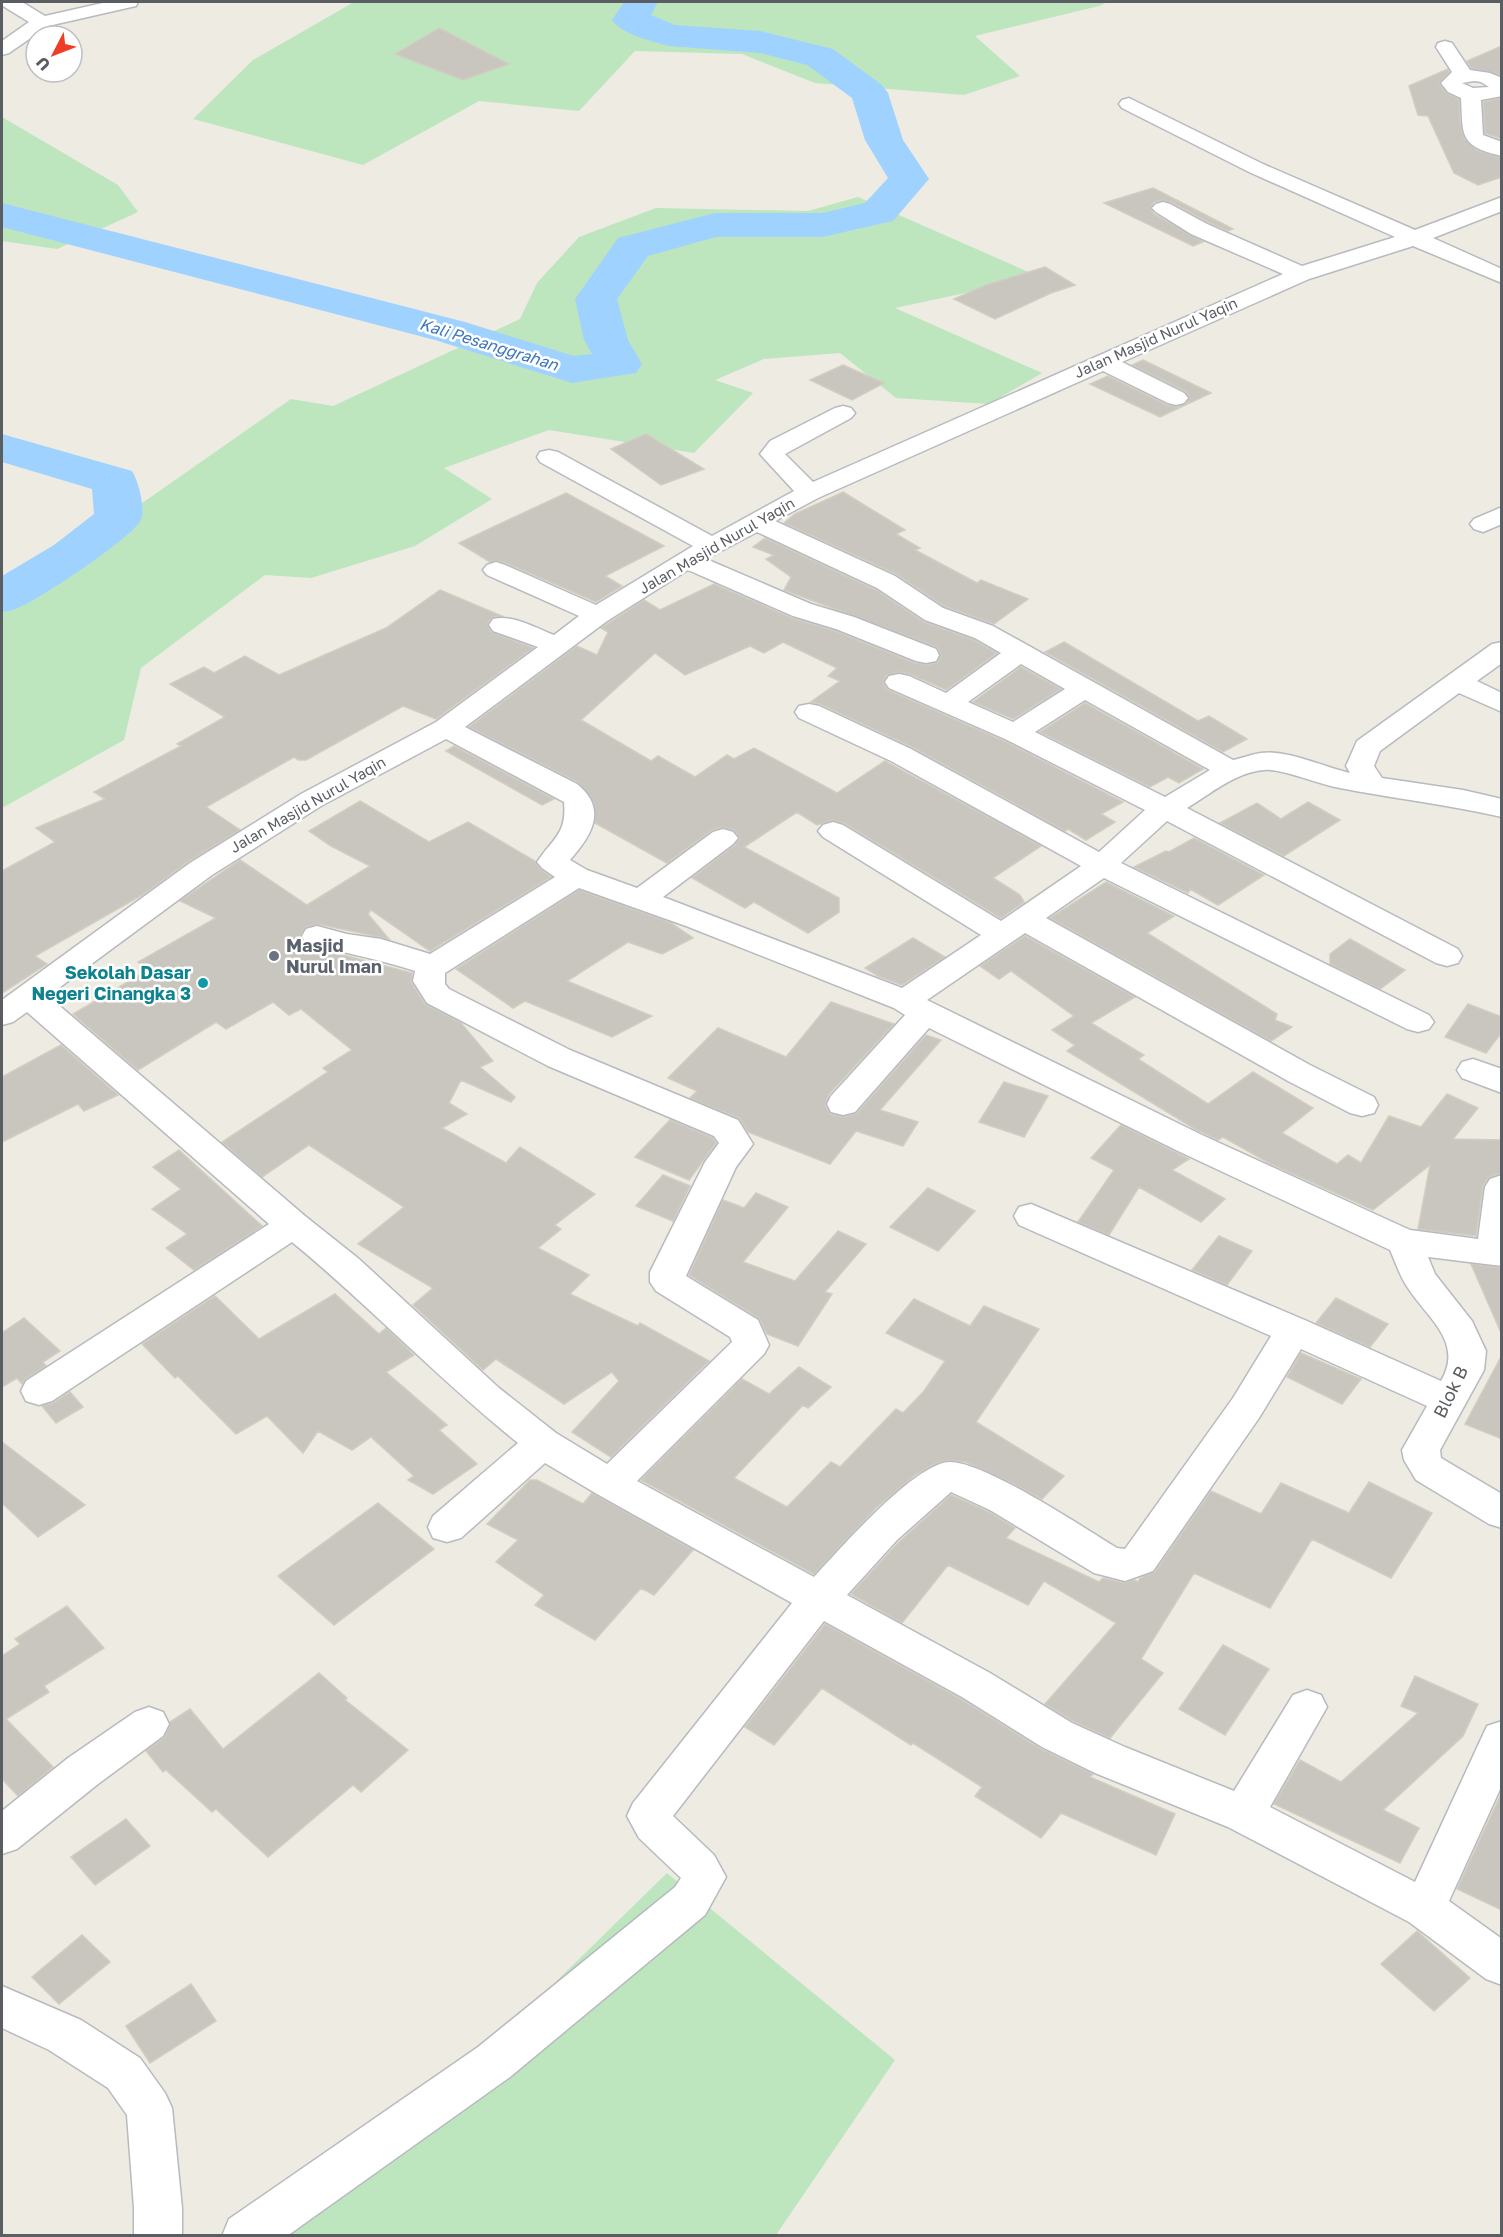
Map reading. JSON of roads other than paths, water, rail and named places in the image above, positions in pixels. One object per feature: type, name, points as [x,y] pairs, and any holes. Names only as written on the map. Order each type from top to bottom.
[{"type":"street","points":[[10,2],[42,22]]},
{"type":"street","points":[[2,49],[42,22],[129,2]]},
{"type":"street","points":[[1445,47],[1468,85],[1473,135],[1476,139],[1502,150]]},
{"type":"street","points":[[1468,85],[1484,77],[1500,84]]},
{"type":"street","points":[[1129,104],[1256,168],[1502,277]]},
{"type":"street","name":"Jalan Masjid Nurul Yaqin","points":[[15,1005],[201,869],[311,800],[447,728],[598,615],[686,561],[809,493],[1301,274],[1498,207]]},
{"type":"street","points":[[1163,208],[1199,229],[1301,274]]},
{"type":"street","points":[[1103,362],[1176,398]]},
{"type":"street","points":[[809,493],[772,454],[779,446],[843,413]]},
{"type":"street","points":[[549,457],[712,546]]},
{"type":"street","points":[[756,522],[886,582],[934,614],[984,632],[1230,770]]},
{"type":"street","points":[[686,561],[793,607],[888,640],[926,656]]},
{"type":"street","points":[[496,570],[598,615]]},
{"type":"street","points":[[888,640],[934,614]]},
{"type":"street","points":[[502,625],[557,645]]},
{"type":"street","points":[[1372,785],[1360,766],[1367,747],[1502,650]]},
{"type":"street","points":[[950,703],[1019,652]]},
{"type":"street","points":[[899,682],[1015,733],[1167,809],[1447,956]]},
{"type":"street","points":[[1458,682],[1502,704]]},
{"type":"street","points":[[1015,733],[1083,689]]},
{"type":"street","points":[[809,712],[901,755],[1101,865],[1419,1022]]},
{"type":"street","points":[[447,728],[567,790],[578,799],[581,817],[577,833],[552,862],[576,877],[697,919],[915,1007],[1190,1143],[1404,1242],[1498,1253],[1502,1187]]},
{"type":"street","points":[[843,1104],[915,1007],[1014,927],[1101,865],[1167,809],[1230,770],[1263,761],[1283,762],[1317,774],[1463,799],[1502,808]]},
{"type":"street","points":[[833,831],[1014,927],[1362,1105]]},
{"type":"street","points":[[641,900],[723,838]]},
{"type":"street","points":[[576,877],[434,966],[427,975],[427,984],[438,996],[559,1058],[726,1128],[736,1144],[717,1172],[668,1272],[668,1282],[745,1329],[751,1345],[610,1484]]},
{"type":"street","points":[[317,936],[345,944],[381,949],[434,966]]},
{"type":"street","points":[[15,1005],[347,1268],[486,1398],[543,1443],[610,1484],[976,1685],[1056,1735],[1110,1760],[1244,1814],[1424,1908],[1502,1965]]},
{"type":"street","points":[[1031,1216],[1450,1400]]},
{"type":"street","points":[[39,1391],[293,1225]]},
{"type":"street","name":"Blok B","points":[[1404,1242],[1420,1279],[1459,1330],[1468,1351],[1466,1370],[1421,1450],[1423,1460],[1429,1470],[1502,1513]]},
{"type":"street","points":[[246,2235],[494,2062],[690,1901],[705,1877],[697,1863],[654,1826],[648,1816],[713,1729],[820,1598],[877,1535],[941,1479],[949,1477],[981,1487],[1108,1562],[1125,1565],[1139,1560],[1246,1408],[1294,1330]]},
{"type":"street","points":[[447,1527],[543,1443]]},
{"type":"street","points":[[1244,1814],[1307,1707]]},
{"type":"street","points":[[2,1836],[83,1771],[149,1724]]},
{"type":"street","points":[[1424,1908],[1502,1738]]},
{"type":"street","points":[[2,2007],[65,2035],[124,2073],[149,2108],[158,2208],[158,2235]]},
{"type":"waterway","name":"Kali Pesanggrahan","points":[[2,215],[450,331],[572,370],[620,364],[606,340],[596,299],[633,247],[715,225],[822,225],[879,212],[909,179],[884,140],[869,93],[820,57],[760,42],[669,35],[630,20],[641,2]]},
{"type":"waterway","name":"Kali Pesanggrahan","points":[[2,448],[115,481],[118,518],[71,555],[2,597]]},
{"type":"place","name":"Masjid Nurul Iman","points":[[274,956]]},
{"type":"place","name":"Sekolah Dasar Negeri Cinangka 3","points":[[203,983]]}]
